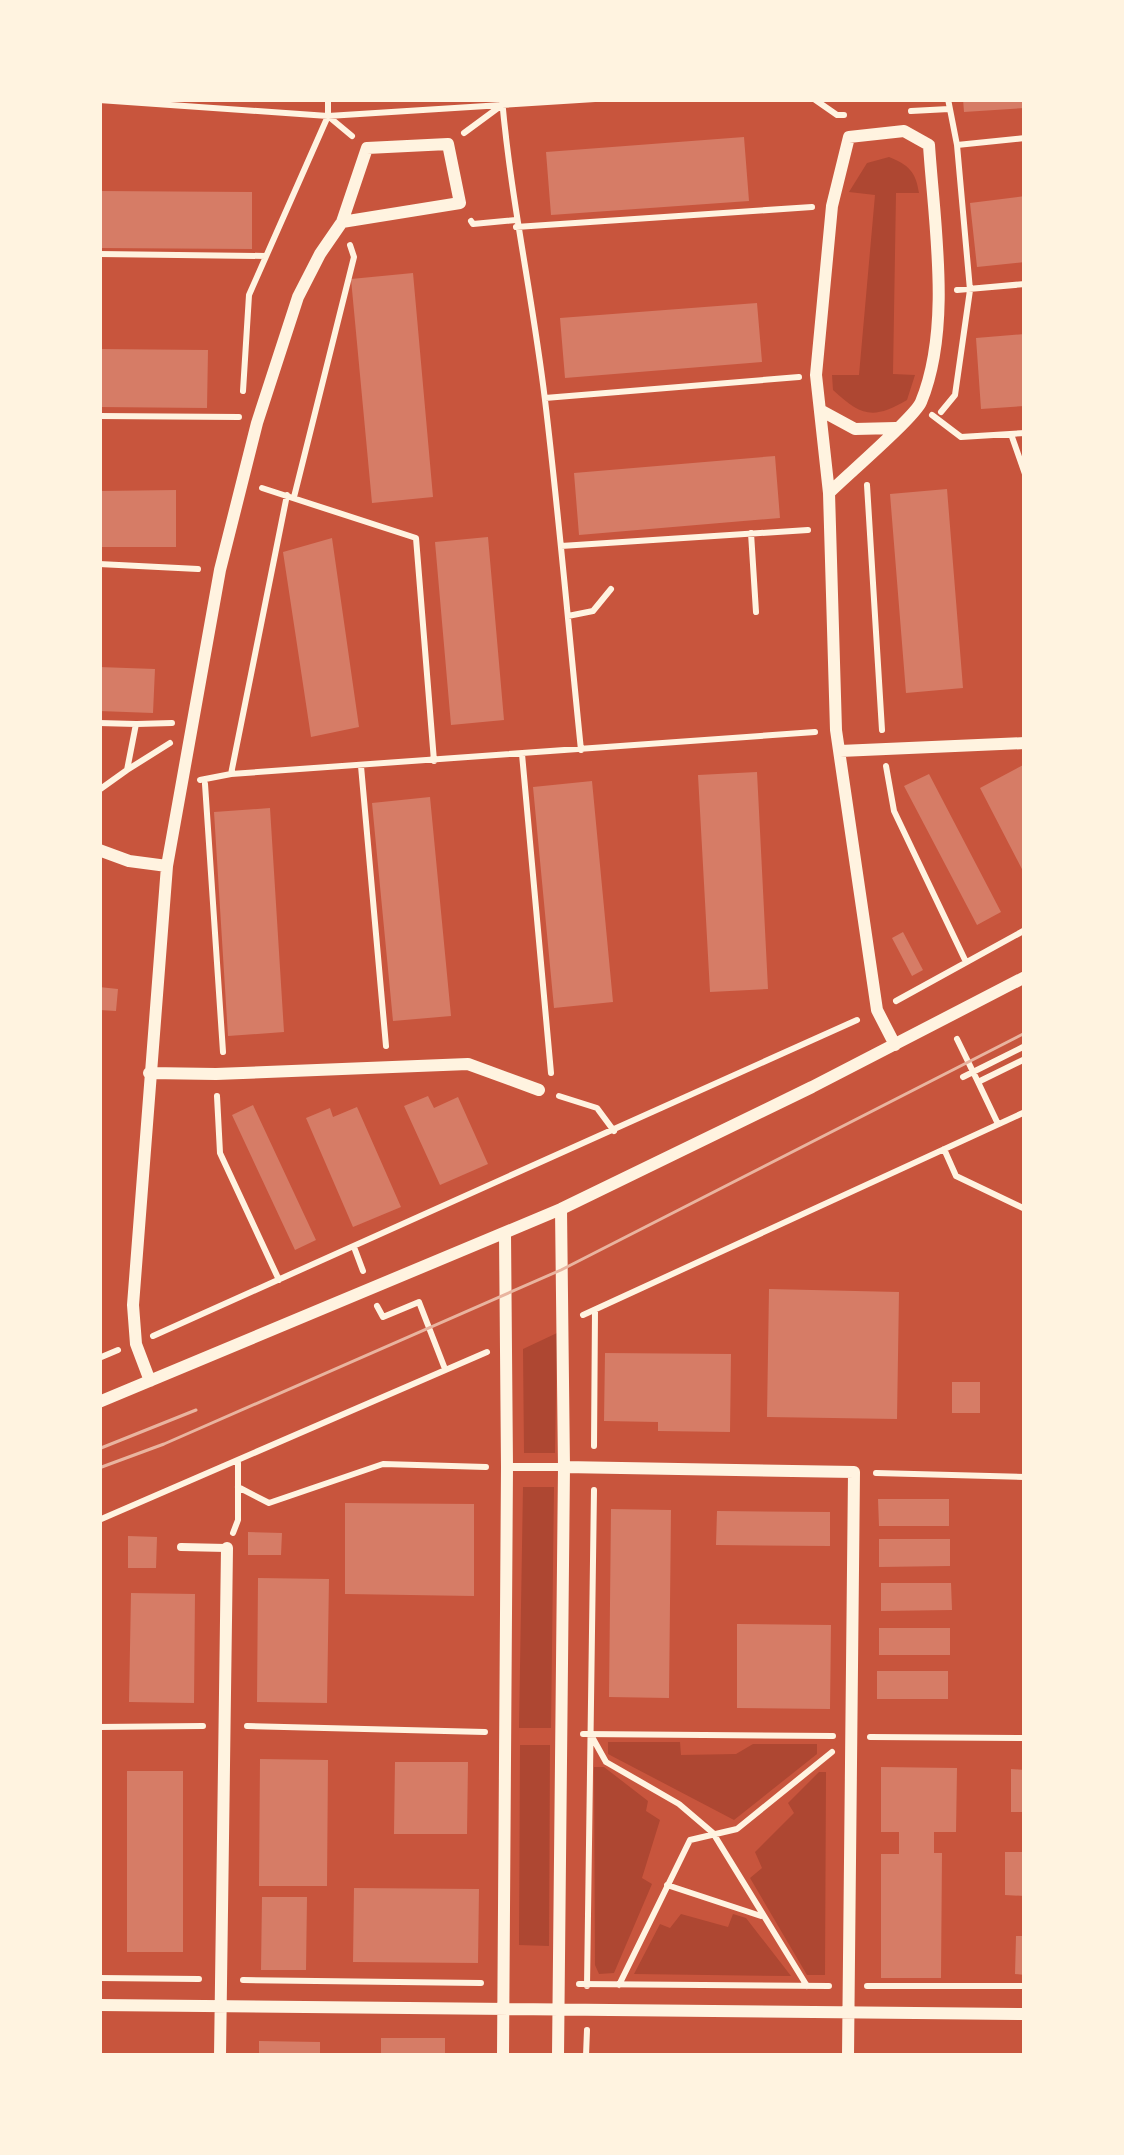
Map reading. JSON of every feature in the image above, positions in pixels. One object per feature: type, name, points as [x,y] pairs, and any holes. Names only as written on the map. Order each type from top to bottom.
[{"type":"street","points":[[830,493],[920,406],[935,342],[939,290],[928,145],[904,131],[849,136],[832,206],[816,375],[830,493],[836,730],[877,1010],[895,1045]]},
{"type":"street","points":[[150,1381],[136,1344],[133,1305],[149,1073],[167,866],[220,570],[257,423],[298,297],[343,222],[367,148],[448,144],[460,202],[343,222]]},
{"type":"street","points":[[820,410],[855,429],[896,428]]},
{"type":"street","points":[[839,751],[1025,742]]},
{"type":"street","points":[[99,850],[129,861],[167,866]]},
{"type":"street","points":[[99,1402],[561,1209],[1025,977]]},
{"type":"street","points":[[149,1073],[468,1064],[538,1090]]},
{"type":"street","points":[[558,2056],[565,1468],[561,1209]]},
{"type":"street","points":[[503,2056],[505,1234]]},
{"type":"street","points":[[565,1468],[854,1472],[848,2056]]},
{"type":"street","points":[[220,2056],[227,1548]]},
{"type":"street","points":[[99,2005],[1025,2014]]},
{"type":"lane","points":[[507,1467],[565,1468]]},
{"type":"lane","points":[[181,1546],[227,1548]]},
{"type":"path","points":[[242,417],[249,295],[328,116],[328,99]]},
{"type":"path","points":[[99,100],[328,116],[596,99]]},
{"type":"path","points":[[448,144],[502,102]]},
{"type":"path","points":[[502,102],[545,398],[581,750]]},
{"type":"path","points":[[328,116],[367,148]]},
{"type":"path","points":[[928,145],[1025,137]]},
{"type":"path","points":[[460,202],[473,224],[832,206]]},
{"type":"path","points":[[231,774],[291,496],[353,257],[343,222]]},
{"type":"path","points":[[99,254],[266,256]]},
{"type":"path","points":[[939,290],[1025,284]]},
{"type":"path","points":[[545,398],[816,375]]},
{"type":"path","points":[[920,406],[961,437],[1025,433]]},
{"type":"path","points":[[99,416],[242,417],[257,423]]},
{"type":"path","points":[[1011,434],[1025,473]]},
{"type":"path","points":[[865,458],[883,748],[894,811],[966,962]]},
{"type":"path","points":[[242,483],[416,538],[434,761]]},
{"type":"path","points":[[561,546],[830,529]]},
{"type":"path","points":[[751,533],[756,612]]},
{"type":"path","points":[[99,564],[220,570]]},
{"type":"path","points":[[568,616],[593,611],[611,590]]},
{"type":"path","points":[[99,723],[193,726]]},
{"type":"path","points":[[128,770],[136,724]]},
{"type":"path","points":[[99,790],[193,726]]},
{"type":"path","points":[[180,784],[231,774],[836,730]]},
{"type":"path","points":[[521,754],[553,1094],[597,1108],[614,1131]]},
{"type":"path","points":[[361,766],[388,1067]]},
{"type":"path","points":[[205,779],[220,1153],[279,1281]]},
{"type":"path","points":[[99,1358],[877,1010],[1025,929]]},
{"type":"path","points":[[957,1039],[998,1124]]},
{"type":"path","points":[[963,1077],[1025,1046]]},
{"type":"path","points":[[978,1082],[1025,1059]]},
{"type":"path","points":[[661,1110],[667,1122]]},
{"type":"path","points":[[561,1323],[1025,1112]]},
{"type":"path","points":[[944,1149],[956,1176],[1025,1209]]},
{"type":"path","points":[[354,1247],[382,1317],[419,1303],[445,1369]]},
{"type":"path","points":[[586,2056],[595,1310]]},
{"type":"path","points":[[99,1520],[507,1344]]},
{"type":"path","points":[[227,1548],[238,1520],[238,1462]]},
{"type":"path","points":[[238,1487],[269,1503],[382,1464],[507,1467]]},
{"type":"path","points":[[854,1472],[1025,1478]]},
{"type":"path","points":[[99,1726],[505,1732]]},
{"type":"path","points":[[562,1733],[1025,1738]]},
{"type":"path","points":[[590,1734],[606,1762],[679,1804],[713,1833],[807,1986]]},
{"type":"path","points":[[619,1985],[690,1840],[737,1829],[851,1736]]},
{"type":"path","points":[[668,1886],[764,1917]]},
{"type":"path","points":[[99,1978],[503,1983]]},
{"type":"path","points":[[559,1984],[1025,1986]]},
{"type":"shaded area","points":[[889,157],[910,170],[919,193],[896,193],[893,374],[915,375],[907,400],[885,411],[868,412],[833,390],[832,375],[859,375],[875,195],[849,192],[867,163]]},
{"type":"shaded area","points":[[557,1333],[555,1453],[524,1453],[523,1349]]},
{"type":"shaded area","points":[[523,1487],[554,1487],[551,1728],[519,1728]]},
{"type":"shaded area","points":[[608,1742],[680,1742],[681,1755],[736,1754],[753,1744],[817,1744],[817,1754],[734,1820],[608,1754]]},
{"type":"shaded area","points":[[520,1745],[550,1745],[549,1946],[519,1945]]},
{"type":"shaded area","points":[[594,1767],[604,1767],[648,1801],[646,1811],[660,1820],[642,1878],[652,1884],[614,1973],[599,1974],[595,1965]]},
{"type":"shaded area","points":[[819,1772],[826,1772],[825,1975],[807,1975],[750,1878],[762,1868],[755,1852],[794,1813],[788,1803]]},
{"type":"shaded area","points":[[681,1914],[728,1927],[733,1914],[746,1918],[791,1976],[634,1974],[660,1924],[670,1928]]},
{"type":"building","points":[[963,99],[1025,99],[1025,108],[964,112]]},
{"type":"building","points":[[744,137],[749,201],[551,215],[546,152]]},
{"type":"building","points":[[99,191],[252,192],[252,249],[99,248]]},
{"type":"building","points":[[1025,196],[1025,262],[977,267],[970,203]]},
{"type":"building","points":[[413,273],[433,497],[372,503],[351,279]]},
{"type":"building","points":[[757,303],[762,362],[565,378],[560,318]]},
{"type":"building","points":[[1025,334],[1025,406],[981,409],[976,338]]},
{"type":"building","points":[[99,349],[208,350],[207,408],[99,407]]},
{"type":"building","points":[[775,456],[780,518],[579,535],[574,473]]},
{"type":"building","points":[[947,489],[963,688],[906,693],[890,494]]},
{"type":"building","points":[[176,490],[176,547],[99,547],[99,491]]},
{"type":"building","points":[[488,537],[504,720],[451,725],[435,542]]},
{"type":"building","points":[[332,538],[359,727],[311,737],[283,552]]},
{"type":"building","points":[[99,667],[155,669],[153,713],[99,711]]},
{"type":"building","points":[[1025,764],[1025,875],[980,788]]},
{"type":"building","points":[[757,772],[768,989],[710,992],[698,775]]},
{"type":"building","points":[[929,774],[1001,912],[977,925],[904,786]]},
{"type":"building","points":[[592,781],[613,1002],[554,1008],[533,787]]},
{"type":"building","points":[[430,797],[451,1016],[393,1021],[372,803]]},
{"type":"building","points":[[270,808],[284,1032],[228,1036],[214,812]]},
{"type":"building","points":[[903,932],[923,970],[912,976],[892,938]]},
{"type":"building","points":[[99,987],[118,989],[116,1011],[99,1010]]},
{"type":"building","points":[[428,1096],[434,1108],[458,1097],[488,1164],[440,1185],[404,1106]]},
{"type":"building","points":[[253,1105],[316,1240],[295,1250],[232,1115]]},
{"type":"building","points":[[357,1107],[401,1207],[353,1227],[306,1118],[330,1108],[333,1117]]},
{"type":"building","points":[[769,1289],[899,1292],[897,1419],[767,1417]]},
{"type":"building","points":[[605,1353],[731,1354],[730,1432],[658,1431],[658,1422],[604,1421]]},
{"type":"building","points":[[952,1382],[980,1382],[980,1413],[952,1413]]},
{"type":"building","points":[[878,1499],[949,1499],[949,1526],[879,1526]]},
{"type":"building","points":[[345,1503],[474,1504],[474,1596],[345,1594]]},
{"type":"building","points":[[611,1509],[671,1510],[669,1698],[609,1697]]},
{"type":"building","points":[[717,1511],[830,1512],[830,1546],[716,1545]]},
{"type":"building","points":[[248,1532],[282,1533],[281,1555],[248,1555]]},
{"type":"building","points":[[128,1536],[157,1537],[156,1568],[128,1568]]},
{"type":"building","points":[[879,1539],[950,1539],[950,1566],[879,1567]]},
{"type":"building","points":[[258,1578],[329,1579],[327,1703],[257,1702]]},
{"type":"building","points":[[881,1583],[951,1583],[952,1610],[881,1611]]},
{"type":"building","points":[[131,1593],[195,1594],[194,1703],[129,1702]]},
{"type":"building","points":[[737,1624],[831,1625],[830,1709],[737,1708]]},
{"type":"building","points":[[879,1628],[950,1628],[950,1655],[879,1655]]},
{"type":"building","points":[[877,1671],[948,1671],[948,1699],[877,1699]]},
{"type":"building","points":[[260,1759],[328,1760],[327,1886],[259,1886]]},
{"type":"building","points":[[395,1762],[468,1762],[467,1834],[394,1834]]},
{"type":"building","points":[[881,1767],[957,1768],[956,1832],[934,1832],[934,1853],[942,1853],[941,1978],[881,1978],[881,1854],[899,1854],[899,1832],[881,1832]]},
{"type":"building","points":[[1011,1769],[1025,1770],[1025,1812],[1011,1812]]},
{"type":"building","points":[[127,1771],[183,1771],[183,1952],[127,1952]]},
{"type":"building","points":[[1005,1852],[1025,1852],[1025,1896],[1005,1895]]},
{"type":"building","points":[[354,1888],[479,1889],[478,1963],[353,1962]]},
{"type":"building","points":[[262,1897],[307,1897],[306,1970],[261,1970]]},
{"type":"building","points":[[1016,1936],[1025,1936],[1025,1975],[1015,1974]]},
{"type":"building","points":[[381,2038],[445,2038],[445,2056],[381,2056]]},
{"type":"building","points":[[259,2041],[320,2042],[320,2056],[259,2056]]},
{"type":"tram line","points":[[99,1468],[561,1270],[1025,1033]]},
{"type":"tram line","points":[[101,1448],[196,1410]]}]
